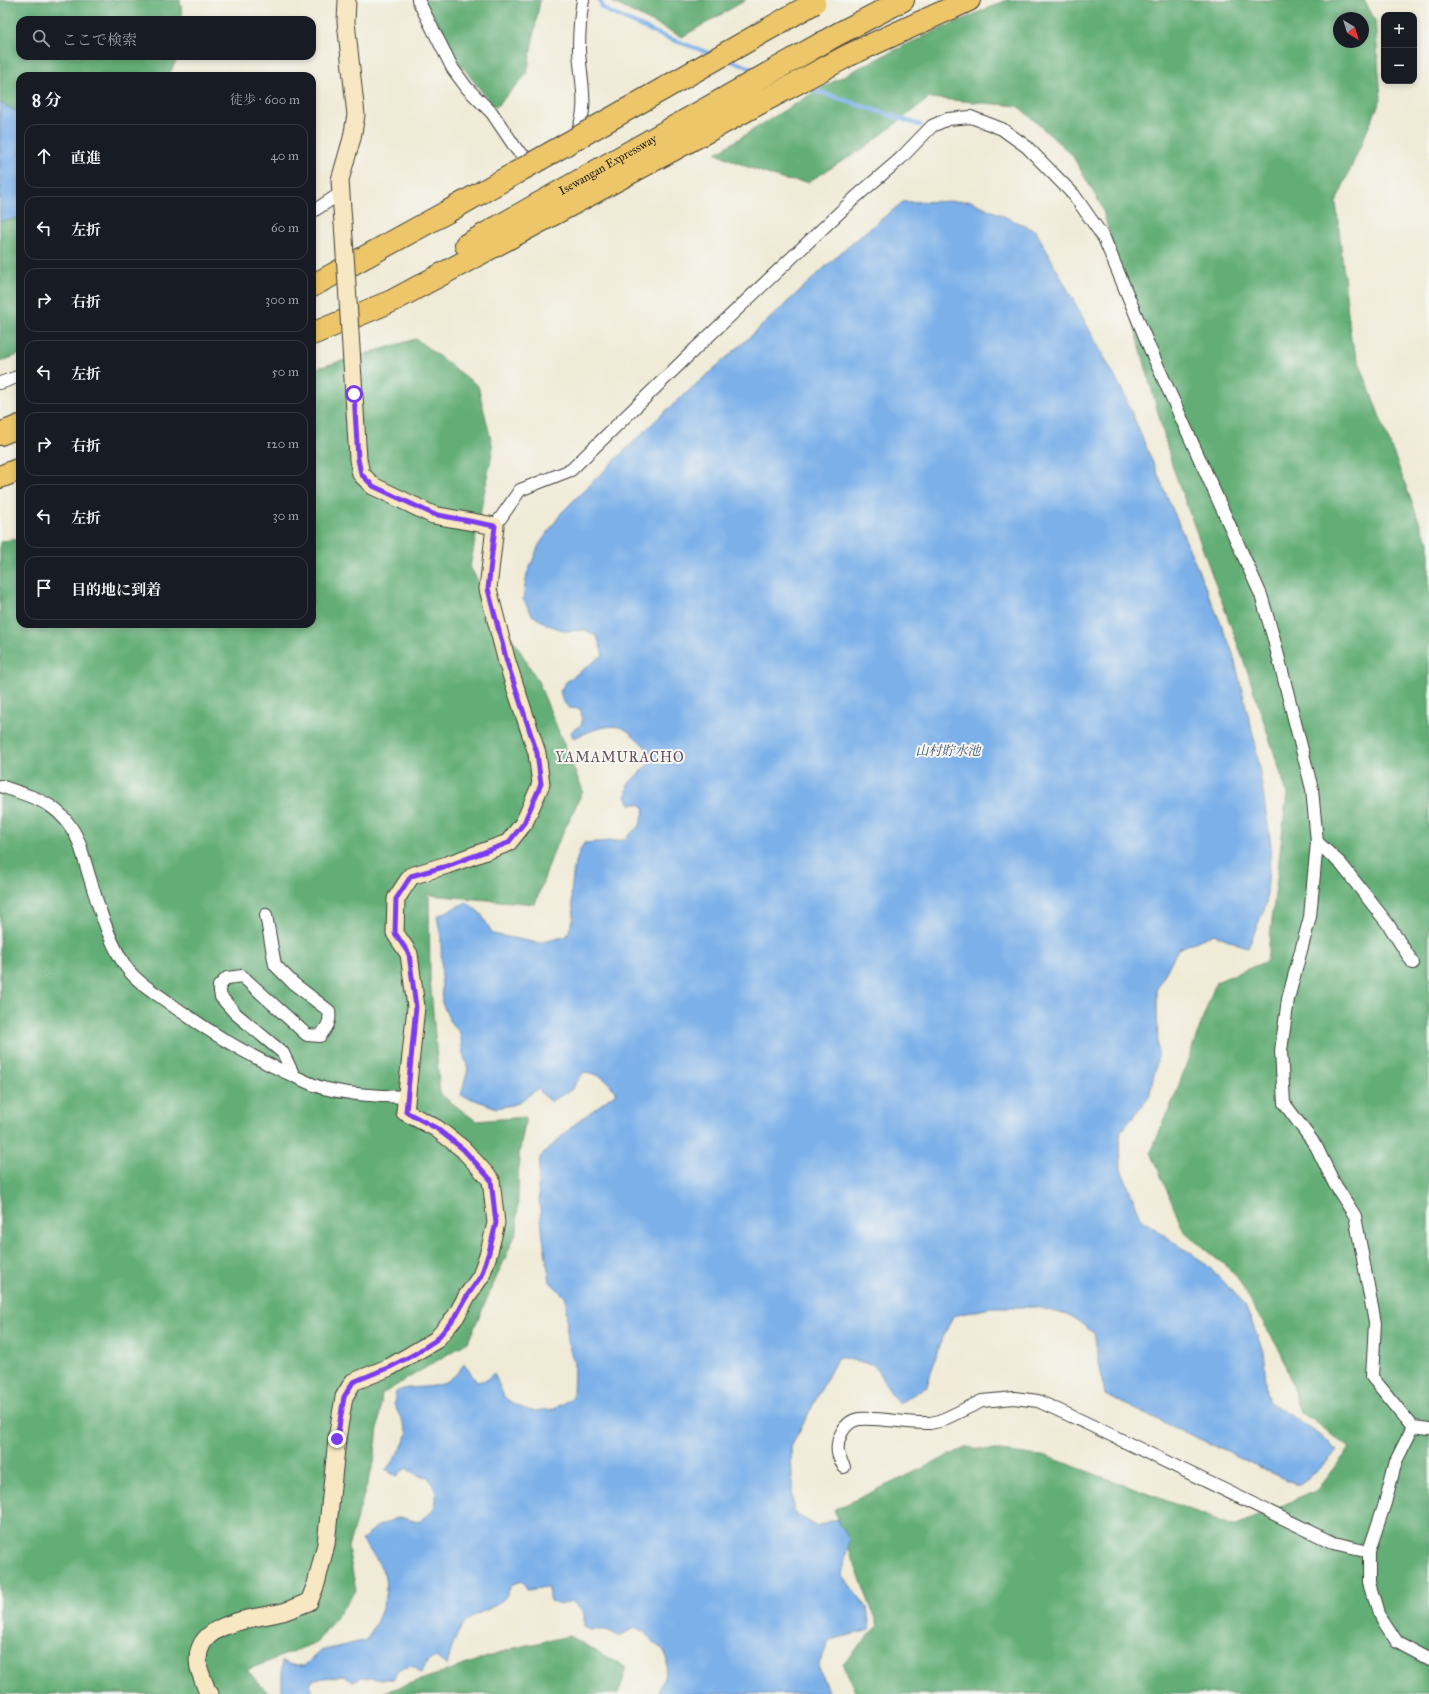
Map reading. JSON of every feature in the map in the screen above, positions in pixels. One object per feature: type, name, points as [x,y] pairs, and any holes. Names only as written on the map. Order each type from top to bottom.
[{"type":"highway","name":"Isewangan Expressway","points":[[316,327],[470,251],[838,34],[903,0]]},
{"type":"highway","points":[[316,332],[392,300],[470,251],[849,55],[969,0]]},
{"type":"highway","points":[[316,284],[447,212],[818,1]]},
{"type":"highway","points":[[0,434],[16,428]]},
{"type":"highway","points":[[0,477],[16,471]]},
{"type":"street","points":[[347,0],[346,22],[356,115],[352,138],[340,180],[344,223],[358,459],[361,474],[373,486],[433,514],[495,526]]},
{"type":"street","points":[[418,0],[453,69],[467,88],[492,113],[517,150],[537,166],[549,165],[562,158],[579,131],[585,100],[579,50],[579,23],[583,0]]},
{"type":"street","points":[[210,1694],[207,1691],[199,1667],[200,1651],[206,1638],[213,1632],[234,1622],[285,1611],[309,1602],[316,1584],[326,1544],[337,1439],[344,1397],[353,1382],[390,1367],[436,1340],[456,1316],[467,1296],[481,1276],[489,1252],[496,1223],[491,1180],[463,1149],[436,1128],[406,1112],[416,1007],[409,954],[395,933],[396,899],[411,876],[447,866],[508,843],[524,823],[541,784],[537,753],[507,662],[488,589],[495,526],[520,490],[571,470],[694,350],[857,196],[900,159],[932,126],[948,119],[971,117],[1002,129],[1027,147],[1074,195],[1104,238],[1150,349],[1261,595],[1312,789],[1317,842],[1310,917],[1288,1000],[1281,1051],[1284,1103],[1316,1146],[1334,1183],[1355,1216],[1375,1323],[1372,1377],[1413,1427],[1429,1429]]},
{"type":"street","points":[[316,209],[341,193]]},
{"type":"street","points":[[0,383],[16,377]]},
{"type":"street","points":[[0,786],[46,802],[64,816],[79,842],[109,934],[124,965],[134,976],[179,1010],[226,1041],[268,1064],[294,1076],[322,1087],[357,1094],[408,1097]]},
{"type":"street","points":[[1317,842],[1341,864],[1388,924],[1413,963]]},
{"type":"street","points":[[266,915],[275,965],[293,983],[329,1011],[330,1018],[328,1025],[320,1036],[307,1035],[242,976],[227,978],[219,986],[221,997],[236,1014],[283,1053],[294,1076]]},
{"type":"street","points":[[844,1467],[838,1453],[840,1436],[846,1426],[857,1419],[930,1423],[940,1421],[982,1401],[998,1398],[1022,1398],[1038,1401],[1082,1421],[1334,1543],[1369,1551]]},
{"type":"street","points":[[1413,1427],[1396,1462],[1385,1503],[1369,1551],[1369,1583],[1378,1613],[1397,1642],[1429,1659]]},
{"type":"green space","points":[[0,0],[180,0],[182,16],[16,16],[16,60],[177,60],[170,72],[16,72],[16,356],[0,362]]},
{"type":"green space","points":[[416,0],[540,0],[527,74],[495,108],[421,15]]},
{"type":"green space","points":[[611,0],[746,0],[682,37],[612,2]]},
{"type":"green space","points":[[1007,0],[1364,0],[1375,20],[1381,99],[1336,202],[1351,340],[1422,529],[1429,541],[1429,1694],[856,1694],[843,1663],[878,1626],[834,1510],[967,1447],[1049,1457],[1234,1526],[1316,1491],[1349,1448],[1301,1412],[1281,1353],[1235,1274],[1183,1230],[1151,1152],[1176,1093],[1216,982],[1267,961],[1287,793],[1247,670],[1173,468],[1102,207],[1072,155],[1018,106],[929,98],[864,148],[808,182],[784,180],[745,166],[716,153],[825,86],[870,62]]},
{"type":"green space","points":[[416,339],[478,386],[493,448],[470,567],[538,681],[583,791],[554,851],[535,904],[429,895],[430,977],[440,1094],[476,1121],[526,1117],[519,1155],[517,1231],[468,1342],[382,1394],[374,1462],[348,1547],[356,1591],[317,1642],[247,1670],[269,1694],[0,1694],[0,542],[13,539],[16,540],[16,628],[316,628],[316,368]]},
{"type":"green space","points":[[569,1636],[627,1668],[618,1694],[379,1694],[514,1648]]},
{"type":"water","points":[[0,103],[16,111],[16,219],[0,221]]},
{"type":"water","name":"山村貯水池","points":[[971,201],[1036,231],[1123,392],[1232,650],[1256,746],[1271,846],[1266,904],[1248,948],[1214,934],[1178,949],[1157,989],[1158,1057],[1149,1097],[1120,1132],[1121,1169],[1142,1220],[1205,1263],[1245,1305],[1263,1351],[1268,1401],[1318,1433],[1337,1451],[1319,1470],[1298,1485],[1105,1395],[1094,1333],[1071,1316],[1036,1307],[995,1307],[953,1316],[939,1346],[927,1386],[898,1404],[874,1365],[838,1357],[791,1447],[793,1512],[816,1526],[837,1519],[849,1539],[842,1575],[867,1607],[870,1630],[830,1640],[818,1666],[829,1694],[657,1694],[664,1679],[667,1667],[666,1656],[664,1651],[654,1643],[645,1632],[635,1628],[619,1636],[607,1630],[590,1630],[584,1627],[584,1613],[572,1601],[561,1604],[551,1601],[547,1587],[528,1590],[522,1581],[511,1585],[508,1593],[498,1604],[473,1616],[463,1625],[454,1642],[447,1666],[436,1657],[427,1661],[422,1673],[412,1666],[398,1669],[394,1679],[361,1677],[353,1681],[344,1676],[314,1679],[310,1685],[312,1694],[282,1694],[282,1661],[292,1665],[304,1666],[320,1651],[367,1640],[383,1606],[386,1588],[385,1578],[380,1565],[362,1540],[376,1527],[400,1517],[418,1522],[434,1508],[436,1502],[435,1491],[428,1477],[417,1475],[406,1468],[396,1476],[386,1470],[401,1449],[408,1433],[394,1404],[396,1392],[406,1388],[442,1384],[456,1374],[464,1364],[477,1382],[486,1380],[494,1373],[504,1397],[515,1405],[531,1411],[554,1409],[573,1397],[574,1362],[567,1341],[566,1298],[550,1282],[543,1238],[538,1188],[540,1157],[576,1123],[616,1093],[610,1084],[603,1078],[595,1074],[584,1072],[571,1090],[550,1102],[538,1089],[516,1104],[497,1108],[461,1095],[468,1069],[463,1053],[460,1033],[451,1023],[442,1003],[441,937],[437,916],[467,902],[481,914],[493,934],[538,943],[567,936],[574,917],[571,893],[574,868],[584,843],[624,840],[640,825],[645,808],[639,804],[630,804],[626,797],[628,784],[649,763],[648,749],[623,728],[601,728],[573,738],[571,732],[582,724],[581,709],[569,708],[563,701],[560,691],[566,682],[603,655],[597,636],[585,630],[566,631],[548,625],[532,615],[523,599],[527,574],[539,545],[562,512],[659,417],[752,335],[850,244],[903,202]]},
{"type":"waterway","points":[[600,0],[602,7],[609,12],[665,37],[712,54]]},
{"type":"waterway","points":[[729,60],[759,71]]},
{"type":"waterway","points":[[804,87],[920,125]]},
{"type":"district","name":"YAMAMURACHO","points":[[620,757]]},
{"type":"route","points":[[337,1439],[344,1397],[353,1382],[373,1375],[413,1355],[436,1340],[456,1316],[467,1296],[481,1276],[496,1223],[491,1180],[463,1149],[436,1128],[406,1112],[416,1007],[409,954],[395,933],[396,899],[411,876],[447,866],[508,843],[524,823],[541,784],[537,753],[507,662],[488,589],[495,526],[433,514],[373,486],[361,474],[358,459],[354,394]]}]
